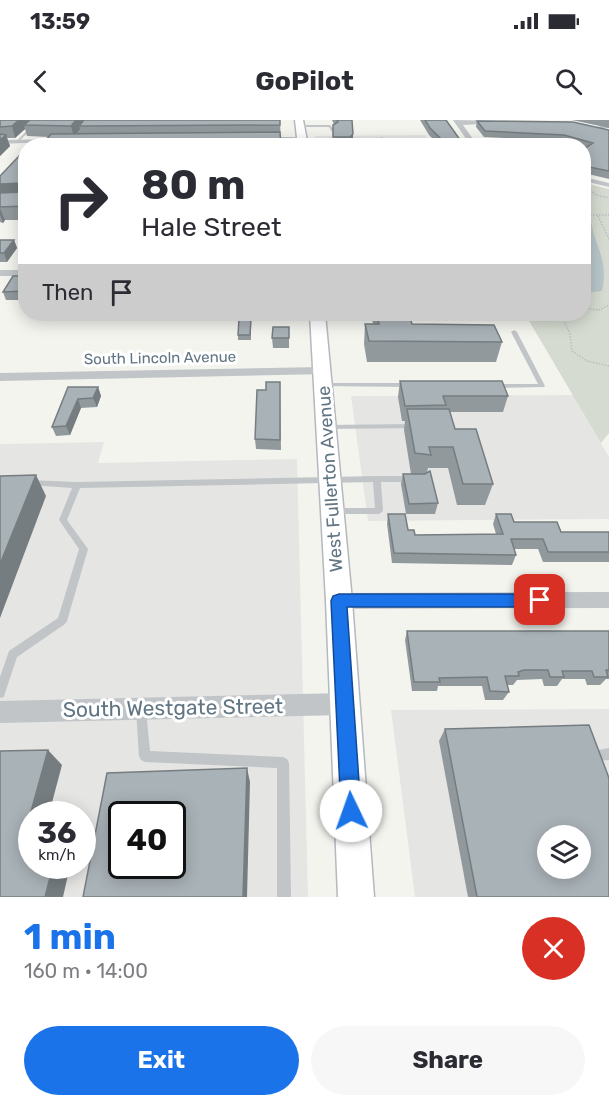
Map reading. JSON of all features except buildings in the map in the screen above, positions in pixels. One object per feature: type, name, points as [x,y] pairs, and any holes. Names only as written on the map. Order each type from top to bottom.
[{"type":"street","points":[[457,122],[513,123]]},
{"type":"street","points":[[457,122],[469,138]]},
{"type":"street","points":[[300,123],[302,138]]},
{"type":"street","points":[[609,126],[596,127],[609,132]]},
{"type":"street","points":[[0,142],[16,142]]},
{"type":"street","points":[[591,184],[609,185]]},
{"type":"street","points":[[0,273],[18,273]]},
{"type":"street","name":"West Fullerton Avenue","points":[[318,321],[339,601],[356,897]]},
{"type":"street","name":"South Lincoln Avenue","points":[[0,377],[322,378]]},
{"type":"street","points":[[339,601],[609,600]]},
{"type":"street","name":"South Westgate Street","points":[[0,712],[345,704]]},
{"type":"lane","points":[[20,138],[38,122]]},
{"type":"lane","points":[[300,123],[332,127],[333,131]]},
{"type":"lane","points":[[322,126],[323,132]]},
{"type":"lane","points":[[485,386],[542,386],[514,332]]},
{"type":"lane","points":[[322,378],[416,386]]},
{"type":"lane","points":[[326,427],[426,425]]},
{"type":"lane","points":[[332,511],[380,511],[377,479]]},
{"type":"lane","points":[[22,482],[77,485],[423,479]]},
{"type":"lane","points":[[0,693],[13,654],[62,621],[84,549],[63,520],[77,485]]},
{"type":"lane","points":[[141,708],[145,756],[283,763],[284,897]]},
{"type":"path","points":[[591,187],[609,198]]},
{"type":"path","points":[[591,216],[609,214]]},
{"type":"path","points":[[598,216],[609,239]]},
{"type":"path","points":[[591,309],[599,310],[609,305]]},
{"type":"path","points":[[562,321],[570,334],[572,351],[587,361],[609,366]]},
{"type":"shaded area","points":[[425,135],[427,138],[315,138],[315,136]]},
{"type":"shaded area","points":[[591,185],[609,189],[609,433],[601,443],[529,321],[591,321]]},
{"type":"shaded area","points":[[591,221],[603,262],[602,291],[591,292]]},
{"type":"shaded area","points":[[573,395],[609,457],[609,519],[368,521],[351,396]]},
{"type":"shaded area","points":[[104,442],[98,463],[297,459],[308,897],[0,897],[0,444]]},
{"type":"shaded area","points":[[609,709],[609,897],[415,897],[391,710]]},
{"type":"route","points":[[351,811],[339,601],[540,600]]}]
